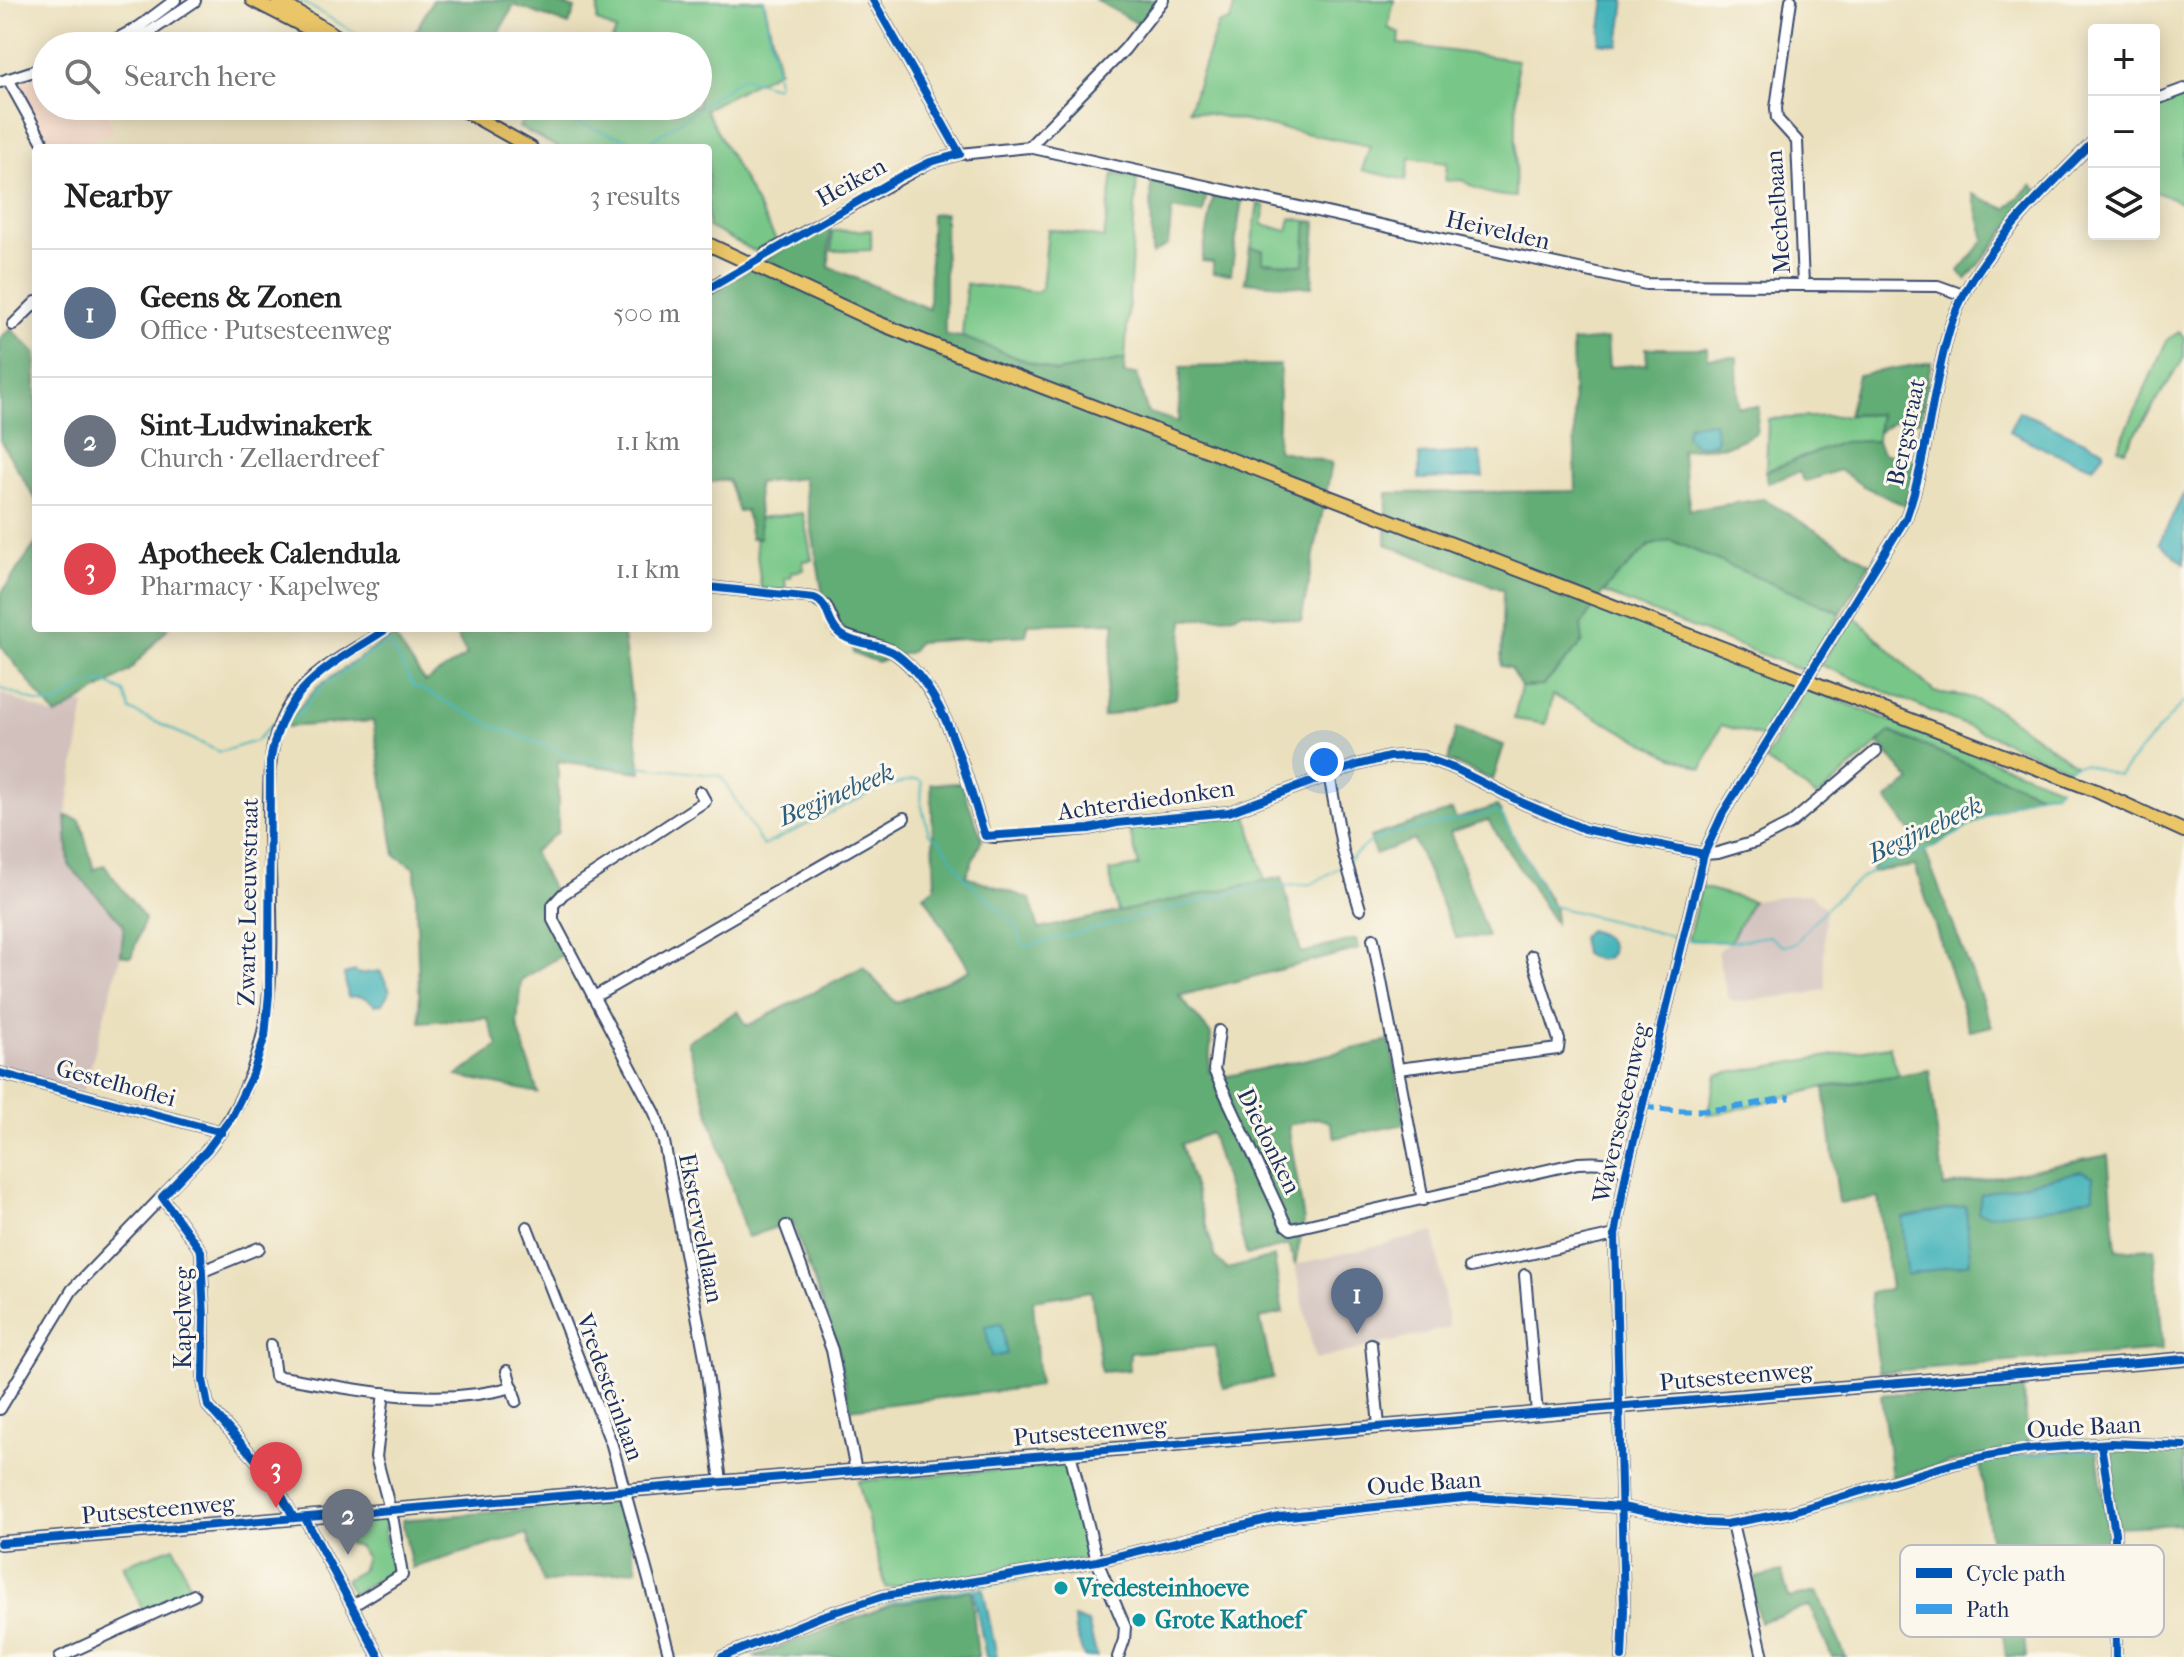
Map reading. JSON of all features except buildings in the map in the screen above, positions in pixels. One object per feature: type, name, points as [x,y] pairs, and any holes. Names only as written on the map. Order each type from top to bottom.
[{"type":"main road","points":[[252,0],[315,32]]},
{"type":"main road","points":[[277,0],[330,32]]},
{"type":"main road","points":[[481,120],[524,144]]},
{"type":"main road","points":[[712,246],[876,322],[991,368],[2094,790],[2184,831]]},
{"type":"main road","name":"Putsesteenweg","points":[[0,1543],[299,1518],[391,1516],[624,1490],[2184,1359]]},
{"type":"street","points":[[130,32],[175,0]]},
{"type":"street","points":[[873,0],[960,154]]},
{"type":"street","points":[[1029,147],[1125,49],[1163,0]]},
{"type":"street","name":"Mechelbaan","points":[[1791,0],[1777,119],[1797,141],[1803,285]]},
{"type":"street","points":[[149,32],[195,1]]},
{"type":"street","points":[[32,71],[4,80],[44,144]]},
{"type":"street","points":[[2160,98],[2184,89]]},
{"type":"street","name":"Heiken","points":[[765,254],[919,167],[960,154],[1029,147]]},
{"type":"street","name":"Heivelden","points":[[1029,147],[1646,284],[1938,286],[1963,295]]},
{"type":"street","name":"Bergstraat","points":[[1767,743],[1906,518],[1916,488],[1950,327],[1963,295],[1983,263],[2033,204],[2088,147]]},
{"type":"street","points":[[712,287],[721,281]]},
{"type":"street","points":[[13,325],[32,306]]},
{"type":"street","name":"Achterdiedonken","points":[[712,587],[814,598],[826,606],[838,632],[883,647],[905,662],[945,718],[985,836],[1089,829],[1117,823],[1229,812],[1329,774],[1389,757],[1423,757],[1474,777],[1523,803],[1584,829],[1704,854]]},
{"type":"street","name":"Zwarte Leeuwstraat","points":[[0,1409],[72,1290],[222,1132],[253,1073],[265,1036],[268,1014],[270,775],[276,732],[292,701],[312,679],[382,632]]},
{"type":"street","name":"Waversesteenweg","points":[[1622,1657],[1624,1610],[1615,1235],[1626,1173],[1704,854],[1723,813],[1767,743]]},
{"type":"street","points":[[1704,854],[1732,850],[1782,829],[1876,751]]},
{"type":"street","points":[[1329,774],[1343,851],[1360,909]]},
{"type":"street","name":"Eksterveldlaan","points":[[700,792],[705,801],[563,894],[553,905],[553,920],[655,1113],[664,1142],[705,1357],[721,1482]]},
{"type":"street","points":[[594,997],[903,817]]},
{"type":"street","points":[[1373,939],[1423,1200]]},
{"type":"street","points":[[1398,1069],[1558,1049],[1559,1040],[1532,956]]},
{"type":"street","name":"Diedonken","points":[[1219,1031],[1214,1070],[1291,1229],[1578,1163],[1607,1164],[1619,1167],[1626,1173]]},
{"type":"street","name":"Gestelhoflei","points":[[0,1073],[222,1132]]},
{"type":"street","name":"Kapelweg","points":[[162,1197],[199,1245],[203,1271],[203,1380],[208,1406],[272,1478],[352,1606],[379,1657]]},
{"type":"street","points":[[786,1226],[832,1350],[856,1471]]},
{"type":"street","name":"Vredesteinlaan","points":[[527,1227],[612,1445],[670,1657]]},
{"type":"street","name":"Waversesteenweg","points":[[1470,1267],[1615,1235]]},
{"type":"street","name":"Kapelweg","points":[[203,1271],[259,1248]]},
{"type":"street","points":[[1525,1275],[1537,1413]]},
{"type":"street","points":[[1371,1344],[1379,1426]]},
{"type":"street","points":[[271,1345],[275,1376],[418,1399],[460,1398],[513,1387]]},
{"type":"street","points":[[507,1371],[516,1401]]},
{"type":"street","points":[[352,1606],[402,1575],[376,1457],[384,1393]]},
{"type":"street","name":"Oude Baan","points":[[722,1657],[822,1616],[884,1596],[1097,1561],[1279,1517],[1451,1498],[1622,1507],[1704,1523],[1732,1523],[1791,1512],[1952,1464],[1993,1455],[2030,1449],[2101,1445],[2146,1443],[2184,1446]]},
{"type":"street","points":[[2101,1445],[2115,1545]]},
{"type":"street","points":[[1070,1453],[1097,1561],[1125,1627],[1118,1657]]},
{"type":"street","points":[[1732,1523],[1763,1657]]},
{"type":"street","points":[[60,1657],[194,1595]]},
{"type":"street","points":[[2116,1637],[2116,1657]]},
{"type":"shaded area","points":[[32,79],[32,109],[19,83]]},
{"type":"shaded area","points":[[38,120],[109,120],[114,132],[89,140],[90,144],[50,144]]},
{"type":"shaded area","points":[[0,693],[56,716],[77,702],[85,705],[66,816],[69,865],[124,926],[121,954],[84,1091],[0,1070]]},
{"type":"shaded area","points":[[1811,894],[1825,908],[1826,989],[1736,1002],[1728,998],[1717,952],[1730,942],[1752,901]]},
{"type":"shaded area","points":[[1434,1232],[1449,1328],[1315,1360],[1295,1265]]},
{"type":"green space","points":[[433,0],[551,0],[575,9],[569,25],[514,5],[499,32],[415,32]]},
{"type":"green space","points":[[599,0],[764,0],[779,70],[712,105],[712,32],[616,32],[597,21]]},
{"type":"green space","points":[[1096,0],[1158,0],[1140,25]]},
{"type":"green space","points":[[1236,0],[1394,0],[1388,28],[1400,33],[1399,44],[1517,60],[1515,197],[1487,193],[1462,180],[1445,181],[1447,163],[1410,158],[1406,180],[1362,170],[1370,146],[1189,110],[1218,24],[1230,21]]},
{"type":"green space","points":[[2184,98],[2184,204],[2160,194],[2160,107]]},
{"type":"green space","points":[[523,120],[711,120],[776,240],[754,251],[712,229],[712,144],[551,144],[519,127]]},
{"type":"green space","points":[[1113,174],[1137,177],[1125,359],[1056,372],[962,337],[966,284],[1038,292],[1042,288],[1048,229],[1104,238]]},
{"type":"green space","points":[[1151,181],[1207,192],[1203,214],[1172,209],[1168,245],[1152,254]]},
{"type":"green space","points":[[2032,185],[2038,191],[1966,280],[1959,271],[1985,240],[1973,194],[2006,209]]},
{"type":"green space","points":[[1214,193],[1242,199],[1231,274],[1213,273],[1213,262],[1202,261]]},
{"type":"green space","points":[[1258,204],[1265,206],[1262,224],[1288,231],[1291,218],[1307,221],[1304,265],[1262,262],[1251,248]]},
{"type":"green space","points":[[945,213],[945,335],[962,337],[1056,372],[1125,359],[1124,374],[1137,374],[1147,412],[1178,422],[1181,367],[1280,365],[1277,450],[1332,463],[1301,621],[1243,611],[1234,616],[1184,619],[1176,698],[1103,717],[1115,622],[1028,624],[1026,635],[918,642],[911,652],[877,662],[853,653],[852,643],[829,631],[803,478],[757,483],[760,538],[751,538],[746,511],[738,511],[728,480],[712,482],[712,292],[830,222],[829,267],[929,309],[931,214]]},
{"type":"green space","points":[[1307,221],[1316,222],[1312,287],[1245,282],[1250,248],[1263,250],[1263,262],[1304,265]]},
{"type":"green space","points":[[871,230],[871,250],[832,251],[832,231]]},
{"type":"green space","points":[[11,329],[32,350],[32,493],[0,440],[0,338]]},
{"type":"green space","points":[[2179,332],[2184,338],[2184,358],[2125,450],[2118,448],[2167,340]]},
{"type":"green space","points":[[1607,339],[1609,367],[1647,364],[1646,348],[1707,348],[1708,358],[1737,357],[1738,407],[1759,407],[1756,433],[1727,446],[1681,450],[1690,510],[1763,499],[1870,563],[1841,613],[1670,540],[1649,546],[1608,586],[1581,625],[1583,642],[1543,686],[1521,687],[1510,668],[1501,666],[1503,590],[1386,544],[1387,493],[1576,491],[1572,342]]},
{"type":"green space","points":[[1931,362],[1920,421],[1894,421],[1878,432],[1879,414],[1848,415],[1858,375]]},
{"type":"green space","points":[[1879,414],[1877,441],[1843,442],[1766,471],[1768,419]]},
{"type":"green space","points":[[1877,441],[1882,453],[1917,462],[1906,506],[1863,486],[1839,470],[1805,482],[1799,472],[1768,483],[1766,471],[1843,442]]},
{"type":"green space","points":[[803,513],[812,560],[803,561],[804,570],[791,572],[791,577],[785,578],[786,591],[761,588],[755,538],[760,537],[759,518]]},
{"type":"green space","points":[[1670,540],[1841,613],[1804,671],[1604,593],[1648,546]]},
{"type":"green space","points":[[32,549],[32,632],[164,632],[129,671],[56,716],[0,645],[0,595]]},
{"type":"green space","points":[[1595,605],[1797,683],[1764,737],[1721,725],[1702,769],[1662,752],[1553,695],[1546,724],[1514,719],[1521,687],[1543,686],[1582,643],[1580,625]]},
{"type":"green space","points":[[1852,614],[1934,692],[1965,696],[1992,706],[2075,764],[2068,768],[1821,665]]},
{"type":"green space","points":[[623,632],[641,772],[558,761],[558,832],[533,852],[555,894],[548,918],[562,955],[521,980],[517,1024],[538,1093],[457,1076],[498,1046],[487,1018],[420,1022],[415,868],[395,855],[373,721],[282,727],[317,687],[393,635],[425,682],[467,655],[455,633]]},
{"type":"green space","points":[[1807,688],[2059,787],[2055,792],[2038,793],[1891,732],[1818,797],[1765,760]]},
{"type":"green space","points":[[1456,728],[1504,745],[1493,780],[1448,761]]},
{"type":"green space","points":[[1890,732],[2038,793],[1992,813],[1925,851],[1992,1026],[1970,1031],[1915,866],[1871,872],[1877,858],[1918,842],[1887,799],[1911,781],[1878,743]]},
{"type":"green space","points":[[961,783],[982,839],[966,876],[1030,899],[1039,929],[1282,877],[1301,953],[1356,939],[1359,949],[1179,996],[1211,1034],[1209,1072],[1228,1076],[1390,1041],[1405,1124],[1335,1138],[1330,1122],[1317,1118],[1288,1125],[1304,1221],[1295,1265],[1289,1245],[1247,1255],[1211,1133],[1181,1144],[1216,1258],[1227,1269],[1274,1257],[1283,1313],[1260,1318],[1273,1378],[1223,1388],[1215,1346],[1130,1353],[1129,1370],[1101,1372],[1091,1291],[1033,1300],[1039,1386],[850,1409],[838,1348],[792,1221],[747,1238],[687,1041],[738,1011],[747,1026],[863,967],[896,1003],[970,970],[924,895],[935,887],[931,784]]},
{"type":"green space","points":[[1497,806],[1555,910],[1555,923],[1488,820],[1450,832],[1488,937],[1456,938],[1414,840],[1375,854],[1370,837],[1452,810],[1456,819]]},
{"type":"green space","points":[[1246,811],[1265,881],[1118,912],[1109,871],[1139,866],[1128,825]]},
{"type":"green space","points":[[66,816],[80,820],[94,870],[104,865],[145,919],[131,957],[121,955],[124,925],[69,865]]},
{"type":"green space","points":[[1701,887],[1752,901],[1730,942],[1688,940]]},
{"type":"green space","points":[[1889,1046],[1899,1075],[1824,1087],[1707,1114],[1717,1075]]},
{"type":"green space","points":[[1929,1070],[1944,1187],[2108,1155],[2116,1250],[2155,1248],[2162,1350],[1879,1372],[1870,1293],[1891,1289],[1878,1198],[1839,1203],[1824,1088]]},
{"type":"green space","points":[[2022,1382],[2029,1444],[1892,1477],[1881,1395]]},
{"type":"green space","points":[[2097,1450],[2108,1545],[1991,1545],[1980,1463],[1997,1457]]},
{"type":"green space","points":[[2108,1450],[2184,1450],[2184,1544],[2181,1524],[2117,1527]]},
{"type":"green space","points":[[1068,1465],[1093,1558],[886,1588],[858,1481]]},
{"type":"green space","points":[[621,1501],[637,1569],[543,1583],[527,1534],[412,1568],[402,1520]]},
{"type":"green space","points":[[389,1518],[390,1525],[384,1530],[391,1571],[353,1594],[345,1580],[361,1571],[366,1557],[358,1546],[349,1544],[340,1525],[344,1522]]},
{"type":"green space","points":[[174,1547],[194,1595],[145,1616],[123,1565]]},
{"type":"green space","points":[[1782,1572],[1789,1598],[1817,1592],[1846,1657],[1832,1657],[1810,1606],[1760,1622],[1749,1579]]},
{"type":"green space","points":[[971,1590],[978,1657],[753,1657],[893,1604]]},
{"type":"green space","points":[[2003,1637],[2024,1637],[2026,1657],[2006,1657]]},
{"type":"water","points":[[1605,0],[1625,0],[1619,45],[1599,43]]},
{"type":"water","points":[[2019,411],[2102,449],[2104,454],[2093,467],[2051,452],[2009,431]]},
{"type":"water","points":[[1714,422],[1715,443],[1699,445],[1686,435],[1688,425]]},
{"type":"water","points":[[1480,452],[1483,477],[1419,479],[1419,455]]},
{"type":"water","points":[[2184,493],[2184,563],[2159,543]]},
{"type":"water","points":[[1588,930],[1607,940],[1611,946],[1608,957],[1594,959],[1584,954],[1581,937]]},
{"type":"water","points":[[355,971],[359,974],[380,971],[390,990],[382,1004],[375,1005],[362,997],[348,997],[344,974]]},
{"type":"water","points":[[2081,1171],[2093,1176],[2094,1196],[2055,1207],[1988,1215],[1978,1212],[1981,1194]]},
{"type":"water","points":[[1966,1206],[1970,1263],[1906,1275],[1902,1218]]},
{"type":"water","points":[[1001,1323],[1007,1354],[991,1357],[985,1326]]},
{"type":"water","points":[[983,1589],[997,1657],[986,1657],[973,1591]]},
{"type":"water","points":[[1074,1618],[1088,1623],[1097,1657],[1084,1657]]},
{"type":"waterway","points":[[299,0],[354,32]]},
{"type":"waterway","points":[[712,98],[742,77],[776,87],[778,83],[763,0]]},
{"type":"waterway","points":[[564,120],[649,143],[681,120]]},
{"type":"waterway","name":"Begijnebeek","points":[[295,718],[322,686],[389,642],[413,685],[491,725],[580,759],[721,776],[763,846],[883,787],[917,779],[922,782],[921,803],[929,834],[941,842],[965,878],[1015,924],[1022,944],[1028,946],[1246,889],[1312,884],[1343,865]]},
{"type":"waterway","name":"Begijnebeek","points":[[0,688],[39,703],[56,705],[82,687],[104,682],[124,692],[130,710],[220,752],[256,741],[274,722]]},
{"type":"waterway","name":"Begijnebeek","points":[[2065,771],[2072,766],[2085,764],[2119,775],[2184,701]]},
{"type":"waterway","name":"Begijnebeek","points":[[1688,940],[1730,942],[1769,936],[1782,946],[1795,944],[1830,905],[1871,872],[1937,845],[2022,799],[2055,792],[2059,787]]},
{"type":"waterway","name":"Begijnebeek","points":[[1349,860],[1367,844],[1387,835],[1497,811],[1542,890],[1545,904],[1675,937]]},
{"type":"waterway","points":[[2013,1457],[2096,1451]]},
{"type":"waterway","points":[[1901,1485],[1995,1460]]},
{"type":"waterway","points":[[1805,1513],[1879,1491]]},
{"type":"waterway","points":[[1435,1506],[1453,1504]]},
{"type":"waterway","points":[[1272,1524],[1290,1521]]},
{"type":"waterway","points":[[1105,1565],[1247,1530]]},
{"type":"waterway","points":[[872,1605],[1092,1568]]},
{"type":"waterway","points":[[741,1657],[851,1612]]},
{"type":"marked path","points":[[1643,1106],[1681,1110],[1717,1109],[1790,1097]]},
{"type":"cycle path","points":[[712,287],[898,178],[930,162],[960,154],[873,0]]},
{"type":"cycle path","points":[[1622,1657],[1624,1610],[1615,1235],[1626,1173],[1704,854],[1723,813],[1906,518],[1950,328],[1974,276],[2011,227],[2088,147]]},
{"type":"cycle path","points":[[712,587],[814,598],[823,604],[838,632],[858,642],[889,650],[914,670],[929,690],[953,738],[985,836],[1089,829],[1117,823],[1229,812],[1357,765],[1389,757],[1409,756],[1423,757],[1456,769],[1584,829],[1704,854]]},
{"type":"cycle path","points":[[294,1518],[272,1478],[208,1406],[203,1380],[201,1251],[162,1197],[207,1150],[231,1118],[253,1073],[265,1036],[269,994],[270,762],[276,735],[285,714],[311,681],[382,632]]},
{"type":"cycle path","points":[[0,1073],[222,1132]]},
{"type":"cycle path","points":[[0,1543],[2184,1359]]},
{"type":"cycle path","points":[[722,1657],[822,1616],[884,1596],[1097,1561],[1279,1517],[1472,1497],[1622,1507],[1704,1523],[1726,1524],[1791,1512],[1952,1464],[1993,1455],[2111,1443],[2184,1446]]},
{"type":"cycle path","points":[[2101,1445],[2115,1545]]},
{"type":"cycle path","points":[[305,1518],[379,1657]]},
{"type":"cycle path","points":[[2116,1637],[2116,1657]]},
{"type":"place","name":"Geens & Zonen","points":[[1357,1334]]},
{"type":"place","name":"Apotheek Calendula","points":[[276,1508]]},
{"type":"place","name":"Sint-Ludwinakerk","points":[[348,1555]]},
{"type":"place","name":"Vredesteinhoeve","points":[[1061,1588]]},
{"type":"place","name":"Grote Kathoef","points":[[1139,1620]]}]
